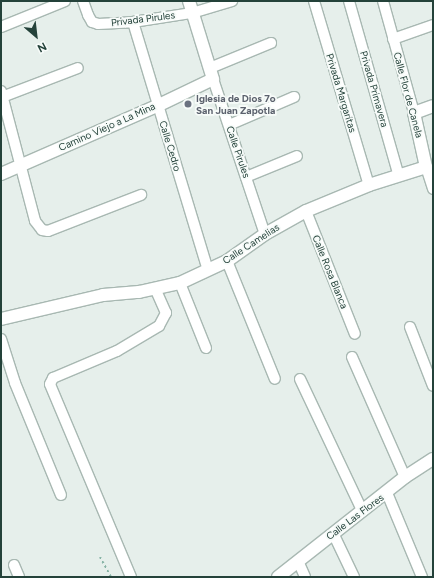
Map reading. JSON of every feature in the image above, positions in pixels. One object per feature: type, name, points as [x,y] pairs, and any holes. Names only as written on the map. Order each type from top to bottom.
[{"type":"street","points":[[1,27],[65,1]]},
{"type":"street","name":"Privada Pirules","points":[[83,1],[92,22],[98,24],[133,22],[192,13],[232,1]]},
{"type":"street","name":"Calle Pirules","points":[[189,1],[211,74],[265,234]]},
{"type":"street","name":"Privada Margaritas","points":[[314,1],[369,185]]},
{"type":"street","name":"Privada Primavera","points":[[349,1],[399,176]]},
{"type":"street","name":"Calle Flor de Canela","points":[[383,1],[433,189]]},
{"type":"street","name":"Calle Cedro","points":[[133,22],[157,106],[208,270]]},
{"type":"street","points":[[393,39],[433,25]]},
{"type":"street","points":[[211,74],[271,42]]},
{"type":"street","points":[[78,68],[2,94],[19,166],[35,221],[42,230],[48,231],[141,195]]},
{"type":"street","name":"Camino Viejo a La Mina","points":[[1,174],[157,106],[211,74]]},
{"type":"street","points":[[228,125],[294,97]]},
{"type":"street","points":[[414,113],[433,106]]},
{"type":"street","points":[[246,177],[297,156]]},
{"type":"street","name":"Calle Camelias","points":[[1,319],[103,295],[180,283],[227,262],[265,234],[306,211],[369,185],[426,167]]},
{"type":"street","name":"Calle Rosa Blanca","points":[[306,211],[354,334]]},
{"type":"street","points":[[227,262],[275,379]]},
{"type":"street","points":[[180,283],[206,348]]},
{"type":"street","points":[[131,577],[50,384],[53,378],[117,351],[159,326],[166,313],[155,288]]},
{"type":"street","points":[[410,327],[433,386]]},
{"type":"street","points":[[1,339],[15,383],[62,495]]},
{"type":"street","points":[[352,357],[405,477]]},
{"type":"street","points":[[300,380],[362,510]]},
{"type":"street","name":"Calle Las Flores","points":[[278,577],[362,510],[387,493],[405,477],[433,459]]},
{"type":"street","points":[[387,493],[422,577]]},
{"type":"street","points":[[333,533],[354,577]]},
{"type":"street","points":[[298,561],[305,577]]},
{"type":"street","points":[[14,565],[19,577]]},
{"type":"path","points":[[100,557],[111,577]]},
{"type":"place","name":"Iglesia de Dios 7o San Juan Zapotla","points":[[188,104]]}]
